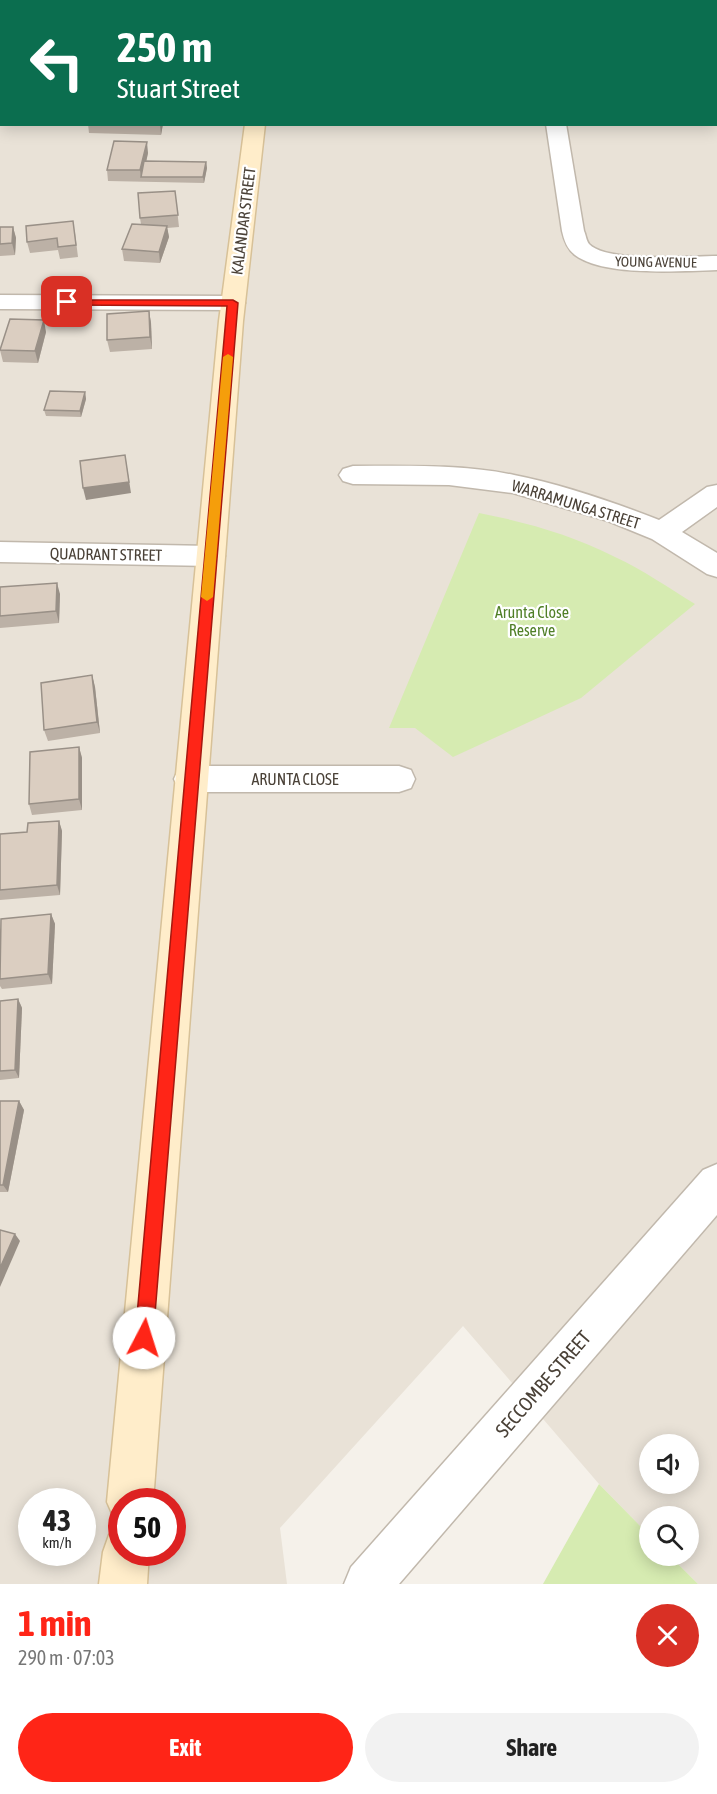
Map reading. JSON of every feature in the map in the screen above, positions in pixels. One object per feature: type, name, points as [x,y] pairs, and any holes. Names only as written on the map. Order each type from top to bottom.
[{"type":"main road","name":"KALANDAR STREET","points":[[131,1488],[190,779],[233,303],[255,126]]},
{"type":"main road","points":[[123,1584],[125,1566]]},
{"type":"street","name":"YOUNG AVENUE","points":[[556,126],[575,241],[584,251],[599,259],[618,262],[717,263]]},
{"type":"street","points":[[0,302],[233,303]]},
{"type":"street","name":"WARRAMUNGA STREET","points":[[353,475],[449,476],[514,484],[618,514],[662,532],[717,567]]},
{"type":"street","points":[[662,532],[717,494]]},
{"type":"street","name":"QUADRANT STREET","points":[[0,552],[211,556]]},
{"type":"street","name":"ARUNTA CLOSE","points":[[190,779],[399,779]]},
{"type":"street","name":"SECCOMBE STREET","points":[[368,1584],[717,1184]]},
{"type":"shaded area","points":[[0,126],[717,126],[717,1584],[698,1584],[680,1566],[699,1566],[699,1506],[639,1506],[639,1525],[599,1484],[463,1326],[280,1528],[287,1584],[0,1584]]},
{"type":"green space","name":"Arunta Close Reserve","points":[[479,513],[531,525],[599,549],[656,579],[695,604],[581,698],[453,757],[415,728],[389,728]]},
{"type":"green space","points":[[599,1484],[639,1525],[639,1566],[680,1566],[698,1584],[543,1584]]},
{"type":"building","points":[[114,141],[147,142],[140,170],[107,170]]},
{"type":"building","points":[[144,161],[206,162],[203,177],[141,177]]},
{"type":"building","points":[[175,191],[178,215],[140,218],[138,193]]},
{"type":"building","points":[[73,221],[76,245],[58,247],[57,238],[27,242],[26,226]]},
{"type":"building","points":[[132,224],[167,226],[159,252],[122,249]]},
{"type":"building","points":[[0,227],[13,227],[12,243],[0,244]]},
{"type":"building","points":[[149,311],[150,337],[107,340],[107,314]]},
{"type":"building","points":[[10,319],[44,320],[35,351],[0,350]]},
{"type":"building","points":[[50,391],[85,392],[80,411],[44,410]]},
{"type":"building","points":[[125,455],[129,482],[83,488],[80,461]]},
{"type":"building","points":[[57,583],[56,611],[0,616],[0,587]]},
{"type":"building","points":[[92,675],[97,722],[44,730],[41,683]]},
{"type":"building","points":[[79,747],[79,799],[29,804],[30,752]]},
{"type":"building","points":[[59,821],[57,885],[0,890],[0,834],[27,832],[28,823]]},
{"type":"building","points":[[51,914],[48,974],[0,979],[1,919]]},
{"type":"building","points":[[18,999],[15,1070],[0,1071],[0,1001]]},
{"type":"building","points":[[0,1101],[19,1101],[3,1185],[0,1185]]},
{"type":"building","points":[[0,1230],[15,1234],[0,1268]]},
{"type":"slow traffic","points":[[207,597],[228,357]]},
{"type":"route","points":[[67,302],[233,303],[190,779],[144,1338]]}]
